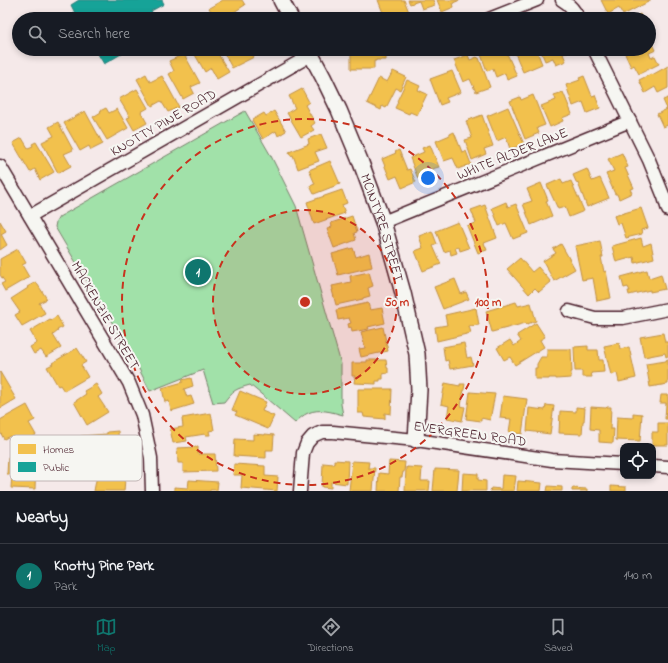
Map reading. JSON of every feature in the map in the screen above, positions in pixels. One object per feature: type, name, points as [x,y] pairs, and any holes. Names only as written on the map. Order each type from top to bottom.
[{"type":"street","points":[[281,0],[287,12]]},
{"type":"street","points":[[507,12],[537,0]]},
{"type":"street","points":[[562,0],[568,3],[575,12]]},
{"type":"street","name":"KNOTTY PINE ROAD","points":[[30,216],[302,56]]},
{"type":"street","name":"MCINTYRE STREET","points":[[311,56],[339,110],[361,163],[383,222],[404,293],[417,354],[419,390],[416,440]]},
{"type":"street","points":[[598,56],[649,160],[668,210]]},
{"type":"street","name":"WHITE ALDER LANE","points":[[383,222],[630,121]]},
{"type":"street","name":"MACKENZIE STREET","points":[[0,166],[128,383],[142,415],[151,458],[152,491]]},
{"type":"street","points":[[569,311],[595,318],[623,318],[668,309]]},
{"type":"street","name":"EVERGREEN ROAD","points":[[300,491],[303,453],[307,443],[313,436],[322,432],[416,440],[552,460],[620,464]]},
{"type":"street","points":[[656,466],[668,467]]},
{"type":"green space","points":[[245,111],[271,156],[296,206],[341,364],[341,404],[343,415],[326,411],[317,411],[306,414],[295,423],[250,385],[235,390],[224,402],[213,403],[203,370],[150,391],[132,355],[55,227],[59,217]]},
{"type":"building: Homes","points":[[223,0],[242,0],[245,5],[234,12],[212,12],[209,8]]},
{"type":"building: Homes","points":[[378,0],[404,0],[409,12],[383,12]]},
{"type":"building: Homes","points":[[408,0],[433,0],[435,5],[422,9],[419,1],[410,4]]},
{"type":"building: Homes","points":[[437,0],[460,0],[453,3],[454,7],[442,12]]},
{"type":"building: Homes","points":[[601,0],[650,0],[629,12],[621,12],[619,8],[612,12],[607,12]]},
{"type":"building: Homes","points":[[180,56],[185,56],[200,83],[191,87],[194,93],[183,99],[169,74],[174,71],[169,61]]},
{"type":"building: Homes","points":[[196,56],[219,56],[229,72],[217,79],[211,68],[205,72]]},
{"type":"building: Homes","points":[[226,56],[254,56],[254,57],[232,68]]},
{"type":"building: Homes","points":[[351,56],[386,56],[386,60],[374,61],[374,69],[351,69]]},
{"type":"building: Homes","points":[[465,56],[468,56],[470,60],[477,57],[479,58],[490,87],[476,92],[470,79],[463,82],[454,60]]},
{"type":"building: Homes","points":[[482,56],[508,56],[517,76],[507,80],[505,73],[496,77],[493,69],[487,71]]},
{"type":"building: Homes","points":[[516,56],[539,56],[542,64],[523,72]]},
{"type":"building: Homes","points":[[543,56],[564,56],[566,61],[556,65],[553,58],[545,61]]},
{"type":"building: Homes","points":[[626,56],[650,56],[651,58],[655,56],[659,64],[639,74],[634,65],[631,67]]},
{"type":"building: Homes","points":[[668,66],[668,88],[658,93],[655,87],[645,93],[639,80]]},
{"type":"building: Homes","points":[[393,71],[406,77],[400,90],[396,88],[386,108],[382,106],[381,110],[367,103],[379,78],[387,82]]},
{"type":"building: Homes","points":[[452,71],[461,92],[446,98],[448,102],[440,105],[430,79]]},
{"type":"building: Homes","points":[[146,74],[150,82],[162,76],[179,107],[168,112],[161,101],[152,106],[137,79]]},
{"type":"building: Homes","points":[[584,76],[592,96],[595,95],[600,108],[587,113],[583,102],[573,106],[566,85],[580,80],[579,78]]},
{"type":"building: Homes","points":[[407,80],[420,86],[418,90],[427,94],[417,115],[410,112],[409,114],[395,108]]},
{"type":"building: Homes","points":[[137,89],[148,108],[141,112],[147,123],[134,130],[127,118],[130,117],[119,99]]},
{"type":"building: Homes","points":[[302,89],[309,102],[305,105],[315,123],[311,126],[314,130],[301,137],[287,113],[295,108],[289,96]]},
{"type":"building: Homes","points":[[563,92],[572,114],[562,118],[563,121],[550,127],[541,106],[556,100],[554,95]]},
{"type":"building: Homes","points":[[533,95],[545,125],[537,128],[539,133],[525,139],[510,101],[520,97],[521,100]]},
{"type":"building: Homes","points":[[668,98],[668,125],[663,127],[657,114],[667,109],[663,100]]},
{"type":"building: Homes","points":[[508,107],[524,144],[510,149],[506,137],[497,141],[487,116]]},
{"type":"building: Homes","points":[[106,108],[109,113],[117,109],[128,128],[107,140],[93,117]]},
{"type":"building: Homes","points":[[85,111],[103,144],[91,150],[89,146],[80,151],[64,123]]},
{"type":"building: Homes","points":[[274,111],[286,131],[278,136],[276,131],[263,139],[252,120],[264,113],[266,116]]},
{"type":"building: Homes","points":[[482,115],[493,146],[484,149],[486,154],[472,160],[465,140],[472,138],[466,121]]},
{"type":"building: Homes","points":[[58,122],[73,150],[64,154],[71,166],[58,173],[42,142],[54,136],[49,127]]},
{"type":"building: Homes","points":[[454,132],[462,152],[466,151],[471,164],[458,169],[453,158],[444,161],[436,141]]},
{"type":"building: Homes","points":[[321,134],[327,148],[315,152],[319,161],[298,169],[293,155],[291,156],[289,152],[309,144],[308,139]]},
{"type":"building: Homes","points":[[22,138],[28,148],[33,146],[32,144],[36,142],[54,172],[40,180],[35,169],[30,172],[13,143]]},
{"type":"building: Homes","points":[[430,145],[439,167],[432,169],[434,172],[418,179],[410,158],[424,152],[422,148]]},
{"type":"building: Homes","points":[[399,150],[407,170],[410,169],[416,182],[402,188],[397,176],[390,179],[382,159],[396,153],[395,152]]},
{"type":"building: Homes","points":[[622,153],[628,167],[625,168],[634,188],[630,189],[632,193],[619,199],[617,194],[615,194],[606,174],[614,171],[608,159]]},
{"type":"building: Homes","points":[[330,161],[340,184],[314,194],[310,186],[315,184],[309,170]]},
{"type":"building: Homes","points":[[587,169],[592,181],[600,178],[609,198],[587,207],[578,183],[577,184],[573,175]]},
{"type":"building: Homes","points":[[561,179],[563,184],[571,181],[584,211],[569,217],[565,207],[558,209],[547,185]]},
{"type":"building: Homes","points":[[541,183],[548,200],[546,201],[552,216],[531,225],[523,204],[532,201],[527,189]]},
{"type":"building: Homes","points":[[342,190],[347,203],[342,205],[345,213],[314,224],[307,202]]},
{"type":"building: Homes","points":[[506,202],[508,207],[516,204],[528,233],[513,239],[506,223],[499,226],[492,208]]},
{"type":"building: Homes","points":[[485,205],[497,238],[484,243],[487,250],[478,253],[467,226],[476,223],[471,210]]},
{"type":"building: Homes","points":[[641,208],[648,228],[641,230],[642,234],[626,238],[621,223],[617,224],[614,216]]},
{"type":"building: Homes","points":[[352,216],[357,232],[354,233],[356,240],[334,248],[327,229],[332,227],[331,223]]},
{"type":"building: Homes","points":[[0,221],[6,231],[1,234],[7,245],[0,250]]},
{"type":"building: Homes","points":[[458,222],[469,248],[460,251],[459,247],[455,248],[457,253],[451,255],[450,250],[444,252],[436,231]]},
{"type":"building: Homes","points":[[432,231],[437,244],[433,246],[441,264],[423,271],[415,251],[423,248],[419,236]]},
{"type":"building: Homes","points":[[641,238],[643,246],[651,243],[654,258],[635,263],[634,257],[616,262],[612,246]]},
{"type":"building: Homes","points":[[600,241],[603,257],[601,257],[604,272],[606,271],[611,298],[597,301],[593,278],[582,280],[575,246]]},
{"type":"building: Homes","points":[[561,244],[575,269],[554,281],[543,261],[556,253],[553,249]]},
{"type":"building: Homes","points":[[353,248],[356,257],[369,253],[372,267],[338,275],[332,254]]},
{"type":"building: Homes","points":[[18,249],[26,263],[22,265],[29,277],[5,291],[1,284],[5,282],[0,275],[0,259]]},
{"type":"building: Homes","points":[[520,258],[532,272],[538,267],[551,282],[539,292],[535,288],[529,294],[507,269]]},
{"type":"building: Homes","points":[[647,270],[649,278],[661,274],[665,289],[650,292],[650,290],[629,295],[628,291],[630,291],[628,287],[624,288],[621,277]]},
{"type":"building: Homes","points":[[369,272],[373,286],[368,288],[370,296],[336,305],[332,286],[351,282],[350,276]]},
{"type":"building: Homes","points":[[455,279],[461,294],[466,292],[469,299],[443,309],[434,287]]},
{"type":"building: Homes","points":[[36,282],[47,299],[39,303],[45,313],[22,326],[15,315],[20,312],[11,299]]},
{"type":"building: Homes","points":[[516,302],[518,306],[531,303],[536,321],[492,332],[486,311]]},
{"type":"building: Homes","points":[[368,303],[370,310],[382,308],[385,323],[368,327],[369,329],[352,332],[351,327],[349,328],[348,324],[351,323],[349,318],[338,320],[336,310]]},
{"type":"building: Homes","points":[[476,308],[479,325],[469,326],[471,333],[437,341],[435,327],[447,325],[445,315]]},
{"type":"building: Homes","points":[[57,316],[63,327],[57,330],[58,331],[53,335],[61,348],[46,357],[41,350],[34,354],[30,347],[37,343],[30,331]]},
{"type":"building: Homes","points":[[536,323],[545,337],[540,340],[544,347],[515,365],[510,357],[504,360],[497,348],[510,340],[514,346],[521,341],[517,335]]},
{"type":"building: Homes","points":[[383,327],[388,351],[361,357],[359,349],[365,348],[361,332]]},
{"type":"building: Homes","points":[[663,333],[665,342],[668,342],[668,356],[666,357],[665,353],[644,357],[640,337]]},
{"type":"building: Homes","points":[[464,343],[467,358],[471,357],[473,365],[450,369],[448,360],[445,361],[443,347]]},
{"type":"building: Homes","points":[[619,343],[620,349],[629,347],[636,378],[619,382],[617,373],[611,375],[604,346]]},
{"type":"building: Homes","points":[[588,346],[588,350],[598,350],[599,360],[603,360],[604,372],[591,373],[592,377],[582,377],[582,371],[575,371],[574,347]]},
{"type":"building: Homes","points":[[77,348],[86,362],[81,365],[88,377],[64,391],[60,385],[58,386],[47,367]]},
{"type":"building: Homes","points":[[547,349],[571,349],[571,378],[535,379],[535,368],[537,368],[537,364],[541,357],[547,357]]},
{"type":"building: Homes","points":[[668,359],[668,384],[650,387],[646,364],[666,361]]},
{"type":"building: Homes","points":[[367,360],[386,360],[388,373],[383,374],[383,379],[376,381],[376,384],[354,383],[355,376],[352,376],[352,363],[367,362]]},
{"type":"building: Homes","points":[[0,372],[16,399],[1,408],[0,407]]},
{"type":"building: Homes","points":[[191,378],[193,386],[184,389],[187,397],[191,396],[194,404],[171,411],[169,401],[165,402],[162,388]]},
{"type":"building: Homes","points":[[445,383],[460,386],[460,384],[465,384],[461,406],[465,407],[462,421],[447,418],[449,406],[441,404]]},
{"type":"building: Homes","points":[[96,384],[102,394],[98,397],[108,412],[87,425],[74,402],[86,394],[84,391]]},
{"type":"building: Homes","points":[[358,389],[392,389],[391,414],[385,413],[385,419],[364,417],[363,413],[358,413]]},
{"type":"building: Homes","points":[[240,391],[266,402],[262,411],[274,416],[268,429],[235,415],[237,412],[232,410]]},
{"type":"building: Homes","points":[[470,392],[495,394],[490,420],[481,418],[481,421],[466,419]]},
{"type":"building: Homes","points":[[661,395],[668,395],[668,419],[665,419],[666,403],[660,403]]},
{"type":"building: Homes","points":[[503,396],[527,399],[522,434],[509,432],[511,419],[500,418]]},
{"type":"building: Homes","points":[[27,405],[35,420],[29,423],[36,435],[10,435],[4,439],[0,432],[0,420]]},
{"type":"building: Homes","points":[[546,405],[554,406],[550,434],[527,431],[529,408],[545,410]]},
{"type":"building: Homes","points":[[576,407],[585,408],[582,434],[559,433],[560,411],[576,412]]},
{"type":"building: Homes","points":[[591,407],[611,407],[610,429],[614,429],[613,443],[599,442],[599,430],[590,429]]},
{"type":"building: Homes","points":[[211,413],[214,430],[209,431],[210,435],[205,434],[186,437],[187,441],[173,443],[170,429],[183,427],[182,418]]},
{"type":"building: Homes","points":[[633,413],[642,414],[640,441],[616,440],[617,417],[633,418]]},
{"type":"building: Homes","points":[[658,423],[668,423],[668,445],[656,445],[656,443],[652,443],[652,432],[658,432]]},
{"type":"building: Homes","points":[[118,431],[118,435],[94,435],[107,434],[107,432]]},
{"type":"building: Homes","points":[[253,434],[274,435],[273,450],[266,450],[266,458],[234,456],[235,439],[253,440]]},
{"type":"building: Homes","points":[[198,447],[198,454],[215,454],[216,471],[183,472],[183,463],[178,463],[177,448]]},
{"type":"building: Homes","points":[[8,457],[10,457],[10,474],[7,474]]},
{"type":"building: Homes","points":[[334,460],[348,461],[347,484],[331,482],[331,488],[322,487],[323,463],[334,464]]},
{"type":"building: Homes","points":[[352,461],[369,462],[368,468],[375,468],[373,491],[349,491]]},
{"type":"building: Homes","points":[[389,461],[405,462],[404,472],[402,477],[400,477],[399,491],[378,491],[379,473],[388,474]]},
{"type":"building: Homes","points":[[234,464],[265,466],[265,476],[278,477],[277,491],[241,488],[242,475],[233,475]]},
{"type":"building: Homes","points":[[406,467],[422,468],[421,481],[430,481],[429,491],[405,491]]},
{"type":"building: Homes","points":[[435,469],[459,470],[457,491],[433,491]]},
{"type":"building: Homes","points":[[463,473],[478,474],[478,480],[486,481],[486,491],[462,491]]},
{"type":"building: Homes","points":[[502,475],[516,476],[514,491],[490,491],[491,488],[501,489]]},
{"type":"building: Homes","points":[[189,480],[218,482],[217,490],[174,491],[174,487],[188,488]]},
{"type":"building: Homes","points":[[12,481],[35,481],[35,489],[11,488]]},
{"type":"building: Homes","points":[[96,481],[125,481],[124,491],[94,491]]},
{"type":"building: Homes","points":[[518,481],[542,483],[541,491],[517,491]]},
{"type":"building: Homes","points":[[548,486],[562,487],[562,491],[547,491]]},
{"type":"building: Homes","points":[[611,486],[626,487],[626,491],[611,491]]},
{"type":"building: Homes","points":[[572,488],[587,489],[587,491],[572,491]]},
{"type":"building: Public","points":[[79,0],[162,0],[164,4],[152,12],[74,12],[71,5]]},
{"type":"building: Public","points":[[99,56],[118,56],[104,64]]},
{"type":"place","name":"Knotty Pine Park","points":[[198,272]]}]
